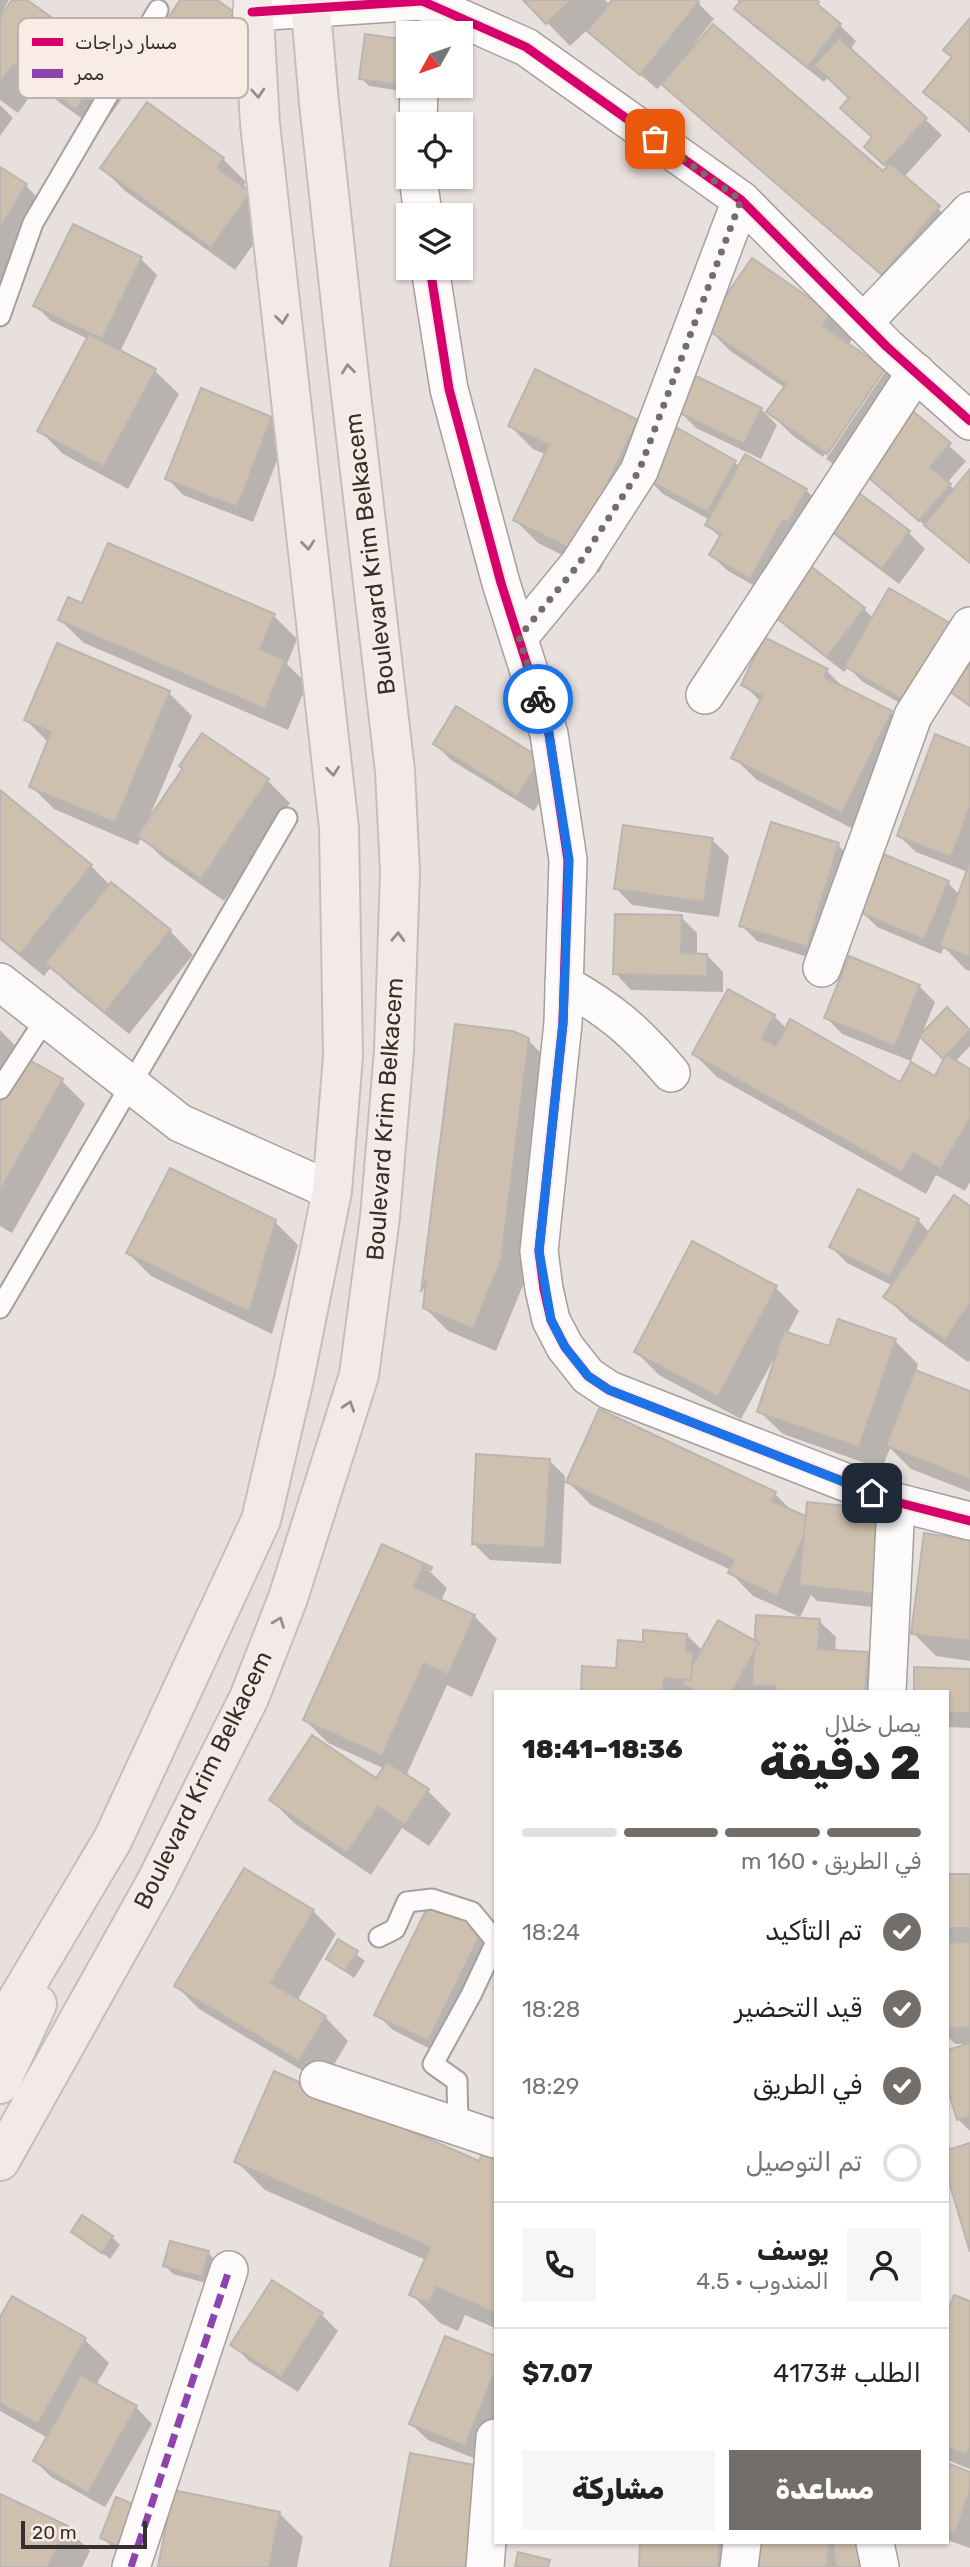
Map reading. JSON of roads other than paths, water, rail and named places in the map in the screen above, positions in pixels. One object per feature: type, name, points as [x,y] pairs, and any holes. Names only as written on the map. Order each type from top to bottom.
[{"type":"main road","name":"Boulevard Krim Belkacem","points":[[0,2161],[155,1885],[249,1698],[288,1598],[359,1375],[380,1217],[393,1065],[400,872],[395,771],[349,377],[310,4]]},
{"type":"main road","name":"Boulevard Krim Belkacem","points":[[0,2029],[113,1839],[261,1520],[294,1379],[332,1191],[343,1056],[339,828],[261,137],[252,6]]},
{"type":"main road","points":[[0,2084],[113,1839]]},
{"type":"main road","points":[[0,2106],[155,1885]]},
{"type":"street","points":[[252,6],[310,4],[422,17],[526,47],[741,200],[863,323],[970,421]]},
{"type":"street","points":[[519,637],[579,564],[639,471],[741,200]]},
{"type":"street","points":[[863,323],[970,211]]},
{"type":"street","points":[[432,280],[449,389],[501,583],[549,734],[569,860],[563,1023],[539,1251],[551,1320],[565,1347],[588,1376],[609,1390],[895,1502],[970,1521]]},
{"type":"street","points":[[705,695],[916,372]]},
{"type":"street","points":[[822,968],[914,716],[970,626]]},
{"type":"street","points":[[0,982],[180,1123],[332,1191]]},
{"type":"street","points":[[564,984],[601,1005],[632,1029],[671,1073]]},
{"type":"street","points":[[887,1690],[895,1502]]},
{"type":"street","points":[[319,2080],[494,2139]]},
{"type":"street","points":[[131,2567],[229,2270]]},
{"type":"street","points":[[485,2567],[494,2451]]},
{"type":"street","points":[[739,2567],[742,2544]]},
{"type":"street","points":[[874,2544],[880,2567]]},
{"type":"lane","points":[[153,18],[158,10]]},
{"type":"lane","points":[[0,316],[33,223],[106,98]]},
{"type":"lane","points":[[0,1308],[287,818]]},
{"type":"lane","points":[[0,1088],[46,1018]]},
{"type":"lane","points":[[379,1937],[395,1929],[407,1902],[432,1899],[472,1912],[494,1941]]},
{"type":"lane","points":[[458,2127],[457,2081],[433,2064],[471,1995],[494,1944]]}]
